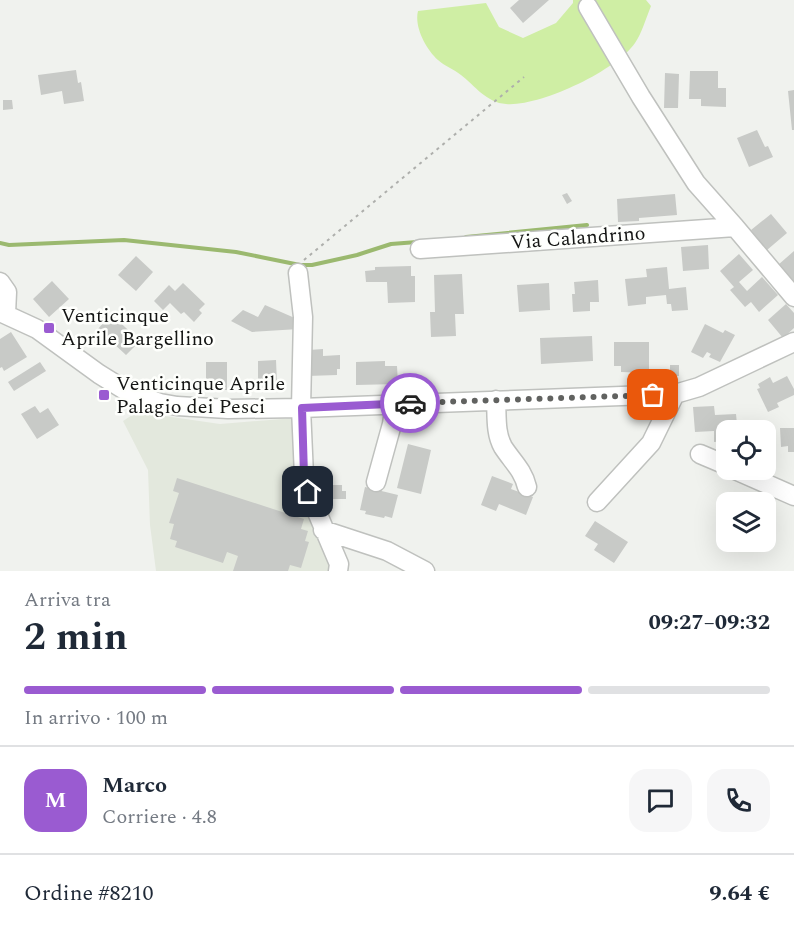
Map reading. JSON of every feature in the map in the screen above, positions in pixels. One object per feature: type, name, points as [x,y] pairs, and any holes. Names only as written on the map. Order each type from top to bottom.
[{"type":"street","points":[[588,7],[641,97],[696,183],[794,297]]},
{"type":"street","name":"Via Calandrino","points":[[420,249],[735,227]]},
{"type":"street","points":[[298,273],[303,317],[304,476],[323,530],[339,564],[338,571]]},
{"type":"street","points":[[0,282],[7,292],[3,313],[37,329],[128,392],[160,403],[204,409],[302,408],[675,394],[699,387],[794,342]]},
{"type":"street","points":[[597,502],[651,443],[675,394]]},
{"type":"street","points":[[496,400],[497,430],[502,445],[518,465],[527,487]]},
{"type":"street","points":[[376,482],[392,424],[395,404]]},
{"type":"street","points":[[700,453],[716,460]]},
{"type":"street","points":[[758,480],[794,496]]},
{"type":"street","points":[[323,530],[387,550],[425,571]]},
{"type":"path","points":[[298,273],[300,265],[309,256],[524,77]]},
{"type":"shaded area","points":[[137,412],[220,424],[295,418],[294,474],[303,503],[328,550],[332,571],[156,571],[150,525],[148,470],[123,421]]},
{"type":"green space","points":[[573,0],[646,0],[651,6],[635,43],[625,54],[611,65],[576,85],[537,100],[506,104],[499,103],[481,93],[458,73],[440,62],[425,44],[419,31],[418,11],[486,3],[499,27],[523,38],[556,23]]},
{"type":"building","points":[[519,0],[549,0],[523,23],[510,8]]},
{"type":"building","points":[[76,70],[78,83],[81,82],[84,101],[64,104],[62,91],[41,95],[38,75]]},
{"type":"building","points":[[690,71],[718,71],[718,88],[726,88],[726,107],[701,106],[701,99],[689,99]]},
{"type":"building","points":[[665,73],[679,74],[678,108],[664,108]]},
{"type":"building","points":[[794,90],[794,130],[792,130],[788,91]]},
{"type":"building","points":[[3,100],[12,100],[13,109],[3,110]]},
{"type":"building","points":[[757,130],[773,157],[749,167],[737,138]]},
{"type":"building","points":[[567,193],[572,201],[567,204],[562,195]]},
{"type":"building","points":[[675,194],[677,215],[618,222],[617,199]]},
{"type":"building","points":[[771,214],[787,233],[767,250],[751,230]]},
{"type":"building","points":[[708,245],[709,269],[683,271],[681,247]]},
{"type":"building","points":[[794,251],[794,283],[778,265]]},
{"type":"building","points":[[739,254],[753,270],[739,282],[747,291],[762,277],[778,295],[759,312],[751,302],[745,307],[730,290],[734,287],[720,271]]},
{"type":"building","points":[[136,256],[153,272],[136,291],[118,275]]},
{"type":"building","points":[[411,266],[411,276],[415,276],[415,302],[388,303],[387,282],[366,282],[365,271],[375,270],[375,267]]},
{"type":"building","points":[[667,267],[669,289],[686,287],[688,310],[672,311],[671,304],[667,304],[666,295],[646,297],[646,304],[628,306],[625,279],[647,277],[646,269]]},
{"type":"building","points":[[462,274],[464,314],[455,314],[456,336],[431,337],[430,312],[435,312],[434,275]]},
{"type":"building","points":[[598,280],[599,302],[590,302],[590,311],[573,312],[574,282]]},
{"type":"building","points":[[52,281],[69,299],[49,317],[33,299]]},
{"type":"building","points":[[183,283],[205,304],[199,310],[202,313],[194,322],[170,303],[163,310],[154,301],[169,285],[175,291]]},
{"type":"building","points":[[549,283],[550,310],[519,312],[517,285]]},
{"type":"building","points":[[786,304],[794,313],[794,328],[783,338],[768,320]]},
{"type":"building","points":[[265,305],[297,319],[299,329],[252,332],[231,321],[243,310],[258,317]]},
{"type":"building","points":[[111,314],[140,341],[126,355],[98,329]]},
{"type":"building","points":[[705,324],[723,333],[725,330],[735,335],[720,362],[709,357],[711,354],[707,352],[703,358],[691,352]]},
{"type":"building","points":[[11,332],[27,357],[4,371],[2,367],[0,368],[0,339]]},
{"type":"building","points":[[592,336],[593,361],[541,364],[540,338]]},
{"type":"building","points":[[614,342],[649,342],[649,373],[621,372],[621,366],[614,366]]},
{"type":"building","points":[[323,349],[323,356],[340,355],[340,369],[337,369],[337,375],[307,376],[309,350]]},
{"type":"building","points":[[276,360],[277,384],[258,384],[258,361]]},
{"type":"building","points":[[385,361],[385,366],[397,366],[398,384],[356,385],[356,362]]},
{"type":"building","points":[[40,362],[46,371],[14,391],[8,382]]},
{"type":"building","points":[[206,362],[227,362],[227,390],[206,390]]},
{"type":"building","points":[[670,365],[679,365],[679,376],[670,376]]},
{"type":"building","points":[[787,376],[794,389],[794,395],[777,403],[779,407],[768,412],[757,389],[760,388],[758,384],[770,377],[773,383]]},
{"type":"building","points":[[35,406],[40,413],[48,408],[59,425],[37,439],[21,414]]},
{"type":"building","points":[[714,406],[715,415],[736,414],[737,420],[716,420],[716,442],[714,442],[714,431],[695,432],[693,407]]},
{"type":"building","points":[[780,428],[794,428],[794,452],[788,452],[788,446],[781,447]]},
{"type":"building","points":[[408,444],[431,450],[421,494],[397,488]]},
{"type":"building","points":[[492,476],[513,484],[511,489],[533,497],[526,515],[499,504],[496,511],[481,505]]},
{"type":"building","points":[[177,478],[304,519],[301,529],[308,531],[305,541],[309,542],[301,568],[290,565],[288,571],[233,571],[238,556],[227,552],[223,563],[175,547],[177,541],[170,539],[174,524],[169,523],[179,493],[173,491]]},
{"type":"building","points":[[333,485],[342,485],[342,491],[346,491],[346,499],[331,499]]},
{"type":"building","points":[[365,487],[398,495],[392,518],[365,514],[366,511],[360,510]]},
{"type":"building","points":[[595,521],[628,542],[614,563],[594,550],[598,544],[585,536]]},
{"type":"waterway","points":[[466,237],[587,225]]},
{"type":"waterway","points":[[0,243],[9,245],[124,240],[236,252],[300,265],[312,265],[357,255],[391,244],[417,242]]},
{"type":"way so far","points":[[410,403],[653,395]]},
{"type":"place","name":"Venticinque Aprile Bargellino","points":[[49,328]]},
{"type":"place","name":"Venticinque Aprile Palagio dei Pesci","points":[[104,395]]},
{"type":"route","points":[[308,492],[304,476],[302,408],[410,403]]}]
